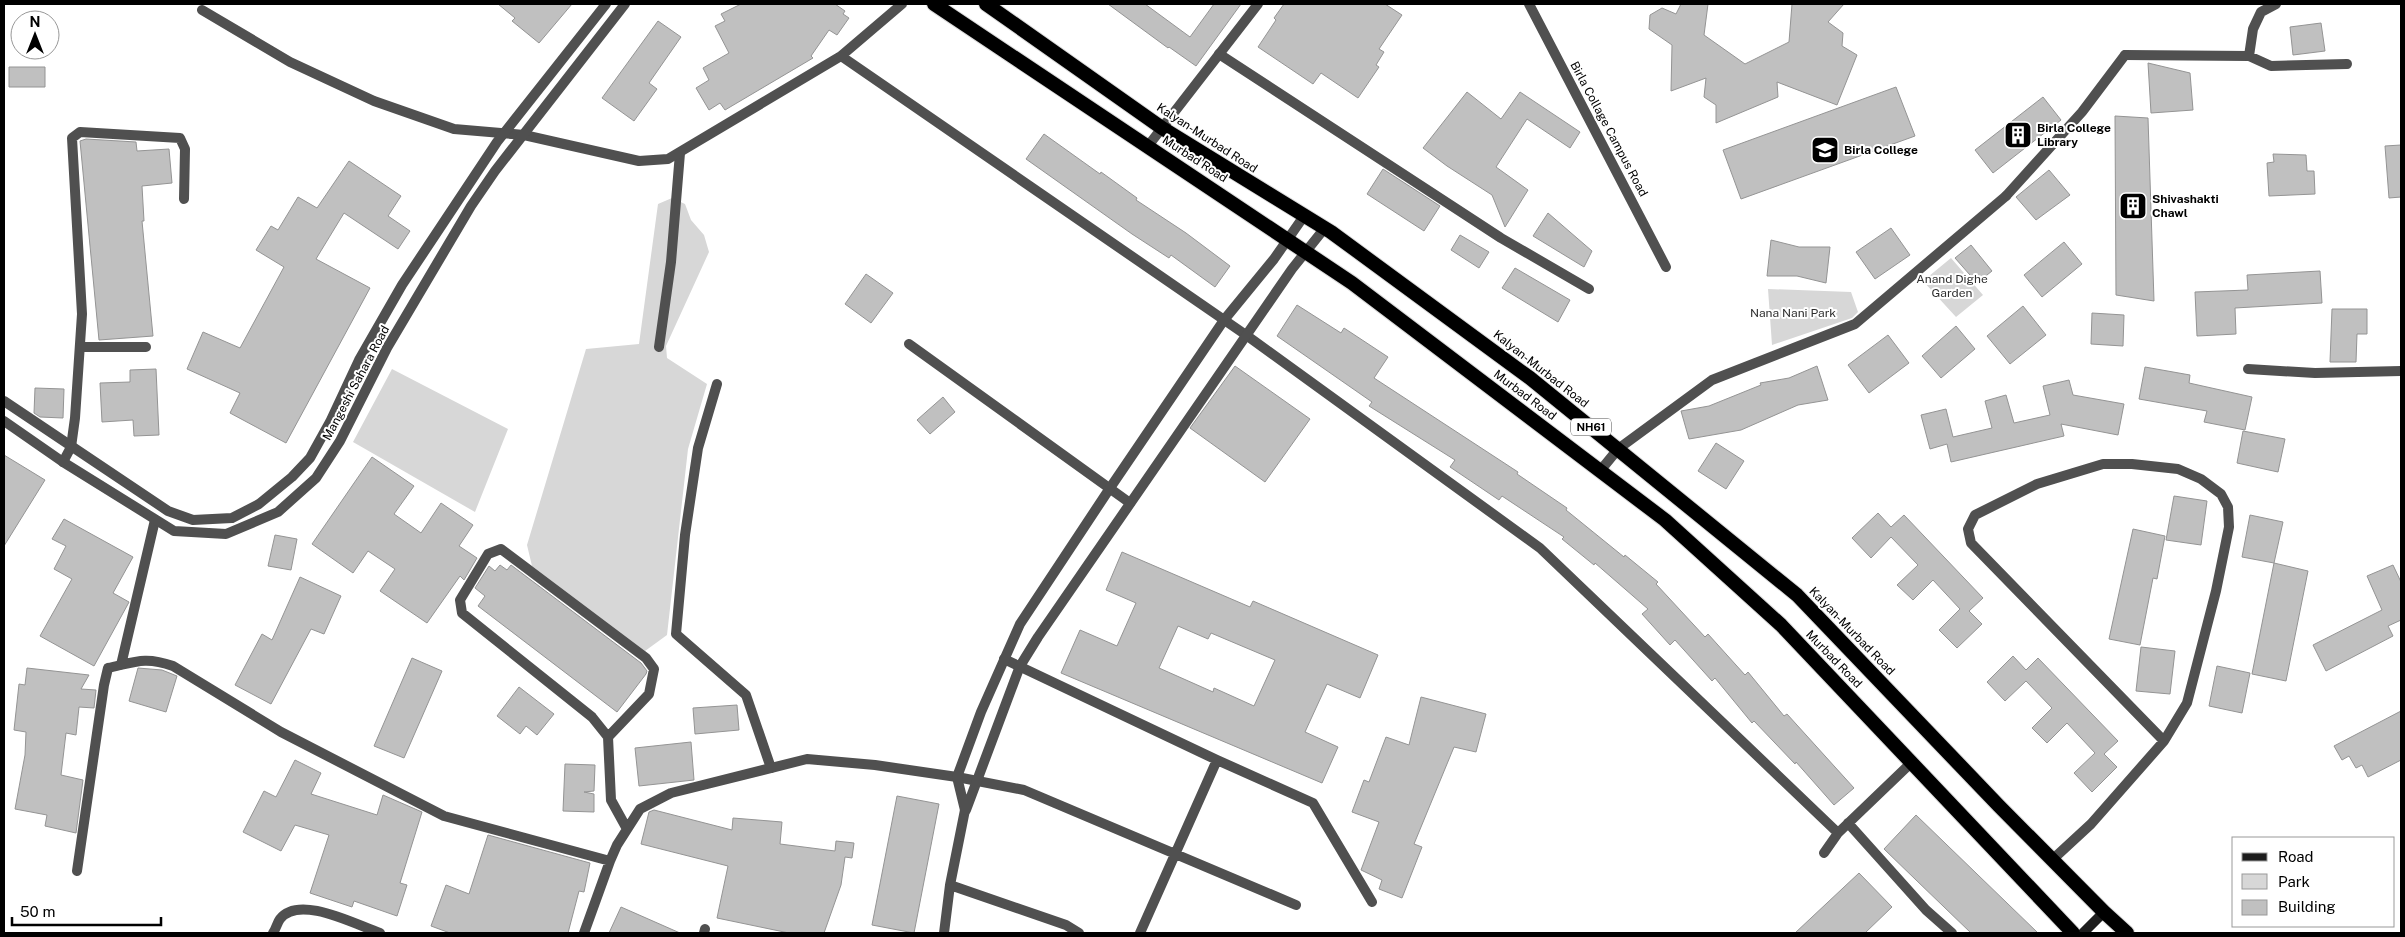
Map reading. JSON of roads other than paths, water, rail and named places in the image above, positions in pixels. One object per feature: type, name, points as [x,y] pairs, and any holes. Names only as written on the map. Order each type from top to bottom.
[{"type":"highway","name":"Murbad Road","points":[[934,4],[1289,239],[1352,283],[1665,520],[1781,625],[2073,933]]},
{"type":"highway","name":"Kalyan-Murbad Road","points":[[986,4],[1162,128],[1324,229],[1530,378],[1618,449],[1797,595],[2052,860],[2127,933]]},
{"type":"main road","points":[[2083,933],[2104,912]]},
{"type":"street","name":"Mangeshi Sahara Road","points":[[4,401],[168,511],[193,520],[232,518],[258,504],[292,477],[310,458],[330,422],[359,360],[402,285],[504,133],[606,4]]},
{"type":"street","name":"Mangeshi Sahara Road","points":[[4,421],[63,462],[174,531],[226,534],[278,512],[316,478],[340,441],[387,348],[471,206],[494,171],[625,4]]},
{"type":"street","points":[[202,10],[290,62],[374,101],[454,129],[524,135],[639,160],[668,159],[680,153],[841,56],[902,4]]},
{"type":"street","points":[[1148,146],[1258,4]]},
{"type":"street","name":"Birla Collage Campus Road","points":[[1529,4],[1666,267]]},
{"type":"street","points":[[2249,56],[2253,29],[2261,12],[2276,4]]},
{"type":"street","points":[[1219,54],[1501,238],[1589,289]]},
{"type":"street","points":[[1600,471],[1618,449],[1712,380],[1855,324],[2006,196],[2082,112],[2125,55],[2249,56],[2271,66],[2347,64]]},
{"type":"street","points":[[841,56],[1246,335],[1540,548],[1838,832]]},
{"type":"street","points":[[63,462],[71,447],[80,347],[82,286],[72,138],[80,132],[180,138],[185,149],[184,199]]},
{"type":"street","points":[[659,346],[672,262],[680,153]]},
{"type":"street","points":[[966,810],[957,777],[980,712],[1020,624],[1224,320],[1289,239],[1304,216]]},
{"type":"street","points":[[944,933],[950,885],[966,810],[1020,666],[1246,335],[1324,229]]},
{"type":"street","points":[[909,344],[1130,503]]},
{"type":"street","points":[[80,347],[146,346]]},
{"type":"street","points":[[2248,369],[2315,373],[2401,371]]},
{"type":"street","points":[[717,384],[698,448],[685,534],[676,634],[746,695],[771,768]]},
{"type":"street","points":[[2052,860],[2091,824],[2164,741],[2187,703],[2210,619],[2229,527],[2228,507],[2221,494],[2200,479],[2178,469],[2132,464],[2103,464],[2037,484],[1975,515],[1968,529],[1971,543],[2164,741]]},
{"type":"street","points":[[121,665],[155,520]]},
{"type":"street","points":[[608,737],[649,694],[654,669],[646,658],[501,549],[488,554],[460,600],[462,613],[592,716],[608,737],[611,800],[627,829]]},
{"type":"street","points":[[77,871],[108,668],[155,659],[173,666],[281,732],[444,816],[610,861]]},
{"type":"street","points":[[1004,659],[1217,760],[1313,803],[1372,902]]},
{"type":"street","points":[[584,933],[610,861],[640,809],[672,793],[807,760],[875,765],[977,780],[1024,790],[1296,905]]},
{"type":"street","points":[[1140,933],[1177,855],[1217,760]]},
{"type":"street","points":[[1824,853],[1838,832],[1911,763]]},
{"type":"street","points":[[1848,823],[1926,910],[1952,933]]},
{"type":"street","points":[[950,885],[1066,925],[1079,933]]},
{"type":"street","points":[[274,933],[280,918],[292,910],[310,908],[380,933]]},
{"type":"place","name":"Birla College Library","points":[[2018,135]]},
{"type":"place","name":"Birla College","points":[[1825,150]]},
{"type":"place","name":"Shivashakti Chawl","points":[[2133,206]]},
{"type":"park label","name":"Anand Dighe Garden","points":[[1952,286]]},
{"type":"park label","name":"Nana Nani Park","points":[[1793,313]]}]
